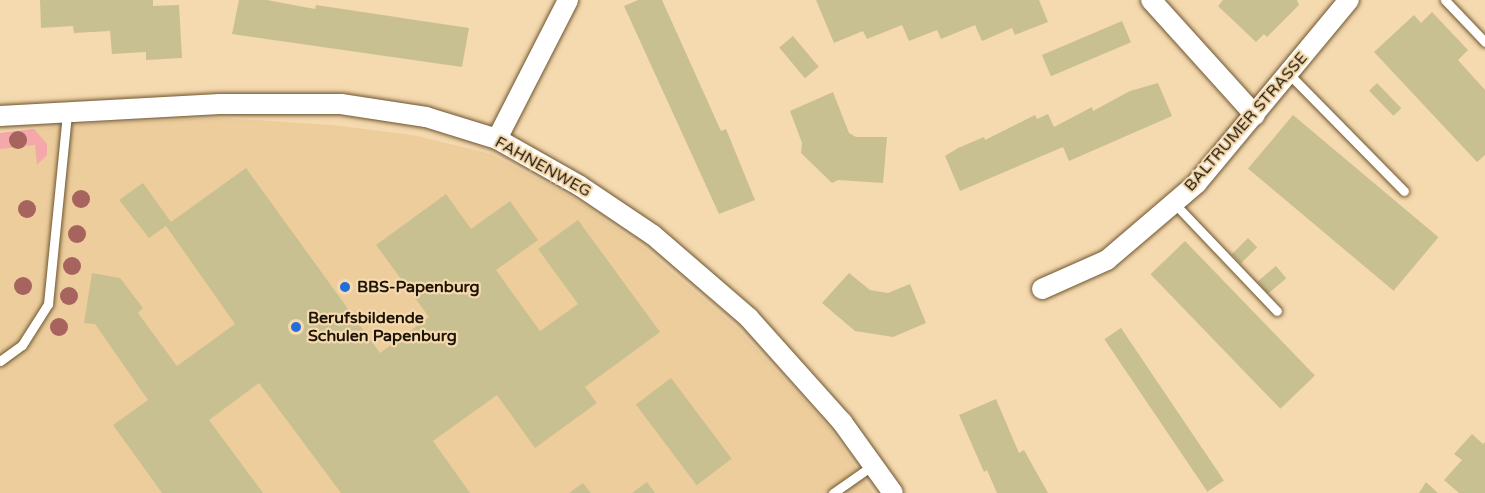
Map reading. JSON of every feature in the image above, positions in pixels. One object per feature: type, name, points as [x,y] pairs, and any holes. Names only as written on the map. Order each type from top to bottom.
[{"type":"street","points":[[497,139],[568,0]]},
{"type":"street","points":[[1151,0],[1256,115]]},
{"type":"street","name":"BALTRUMER STRASSE","points":[[1042,289],[1107,260],[1197,183],[1256,115],[1349,0]]},
{"type":"street","name":"FAHNENWEG","points":[[0,116],[220,104],[341,104],[426,117],[497,139],[580,186],[653,236],[749,318],[842,422],[893,493]]},
{"type":"lane","points":[[1445,0],[1485,42]]},
{"type":"lane","points":[[1289,74],[1404,191]]},
{"type":"lane","points":[[0,361],[22,345],[48,304],[67,112]]},
{"type":"lane","points":[[1174,203],[1277,311]]},
{"type":"lane","points":[[833,493],[873,465]]},
{"type":"shaded area","name":"BBS-Papenburg","points":[[221,118],[332,125],[413,135],[491,154],[573,198],[643,247],[737,328],[831,430],[873,493],[0,493],[0,133],[95,123]]},
{"type":"shaded area","points":[[34,129],[47,144],[47,155],[37,165],[35,145],[0,149],[0,133]]},
{"type":"building","points":[[40,0],[153,0],[153,6],[179,5],[182,58],[146,60],[146,52],[112,54],[110,31],[74,33],[73,26],[41,28]]},
{"type":"building","points":[[239,0],[267,0],[315,9],[316,5],[469,28],[462,67],[232,34]]},
{"type":"building","points":[[638,0],[662,0],[721,131],[726,129],[755,200],[719,214],[624,6]]},
{"type":"building","points":[[816,0],[1039,0],[1048,22],[1015,35],[1012,28],[982,41],[975,25],[941,39],[937,30],[909,41],[902,25],[867,39],[863,31],[834,43]]},
{"type":"building","points":[[1223,0],[1297,0],[1299,5],[1267,37],[1264,34],[1256,42],[1218,6]]},
{"type":"building","points":[[1432,12],[1468,50],[1458,60],[1485,90],[1485,155],[1477,162],[1374,52],[1414,15],[1421,23]]},
{"type":"building","points":[[1122,21],[1131,42],[1051,76],[1042,55]]},
{"type":"building","points":[[793,36],[819,67],[805,78],[779,48]]},
{"type":"building","points":[[1158,83],[1172,116],[1069,161],[1063,147],[960,191],[945,156],[958,148],[984,137],[985,140],[1035,115],[1037,119],[1048,114],[1054,127],[1092,107],[1093,111],[1130,91]]},
{"type":"building","points":[[1377,83],[1401,108],[1393,116],[1369,91]]},
{"type":"building","points":[[833,92],[849,133],[856,137],[887,137],[883,183],[838,180],[832,183],[801,153],[802,143],[790,111]]},
{"type":"building","points":[[1293,115],[1439,237],[1394,291],[1248,169]]},
{"type":"building","name":"Berufsbildende Schulen Papenburg","points":[[246,168],[380,353],[429,317],[376,245],[446,194],[471,229],[510,201],[538,240],[496,270],[540,331],[578,304],[538,249],[578,220],[660,332],[585,387],[597,403],[535,448],[497,395],[433,441],[470,493],[341,493],[259,383],[209,420],[263,493],[162,493],[113,425],[148,400],[95,324],[84,323],[92,273],[120,278],[143,308],[138,313],[177,366],[235,324],[166,226],[149,238],[119,200],[143,183],[171,222]]},
{"type":"building","points":[[1248,238],[1257,247],[1241,263],[1232,254]]},
{"type":"building","points":[[1185,241],[1315,376],[1280,409],[1150,274]]},
{"type":"building","points":[[1276,266],[1286,278],[1268,294],[1258,281]]},
{"type":"building","points":[[849,273],[870,290],[888,293],[910,284],[926,323],[893,337],[855,331],[822,303]]},
{"type":"building","points":[[1121,328],[1224,481],[1207,492],[1104,339]]},
{"type":"building","points":[[671,378],[732,459],[697,485],[636,404]]},
{"type":"building","points":[[996,399],[1019,453],[1024,450],[1048,493],[997,493],[987,470],[984,472],[959,415]]},
{"type":"building","points":[[1472,434],[1483,444],[1485,442],[1485,493],[1459,493],[1444,480],[1462,460],[1454,454]]},
{"type":"building","points":[[647,482],[655,493],[632,493]]},
{"type":"building","points":[[1426,482],[1438,493],[1419,493]]},
{"type":"building","points":[[583,483],[591,493],[569,493]]},
{"type":"place","name":"BBS-Papenburg","points":[[345,287]]},
{"type":"place","name":"Berufsbildende Schulen Papenburg","points":[[296,327]]}]
